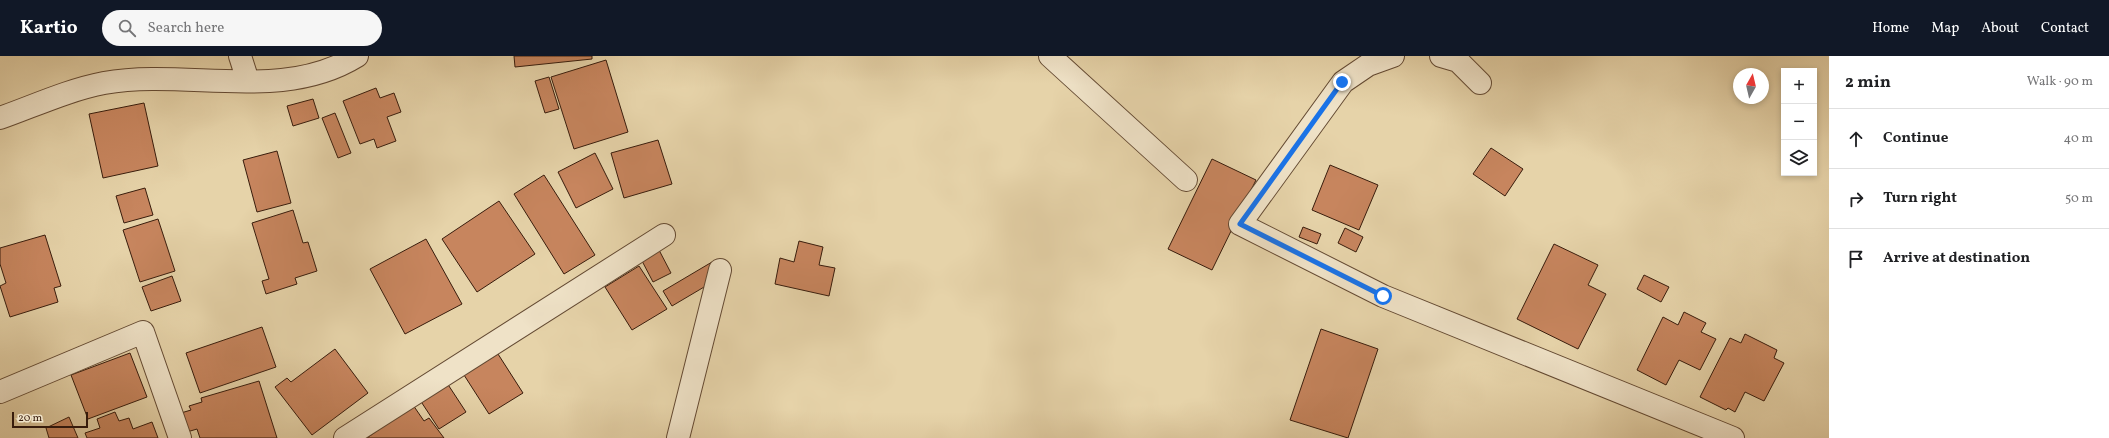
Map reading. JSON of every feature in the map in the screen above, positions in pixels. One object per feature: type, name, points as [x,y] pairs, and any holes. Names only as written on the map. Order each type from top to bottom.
[{"type":"street","points":[[240,56],[248,81]]},
{"type":"street","points":[[0,118],[72,92],[104,83],[156,79],[248,81],[294,80],[347,62],[357,56]]},
{"type":"street","points":[[1050,56],[1186,180]]},
{"type":"street","points":[[1393,56],[1368,65],[1342,82],[1240,224],[1383,296],[1733,438]]},
{"type":"street","points":[[1441,56],[1458,61],[1480,83]]},
{"type":"street","points":[[345,438],[664,235]]},
{"type":"street","points":[[678,438],[720,270]]},
{"type":"street","points":[[0,392],[143,332],[180,438]]},
{"type":"building","points":[[514,56],[592,56],[592,59],[515,67]]},
{"type":"building","points":[[606,60],[628,132],[574,149],[551,77]]},
{"type":"building","points":[[549,77],[559,109],[545,113],[535,81]]},
{"type":"building","points":[[376,88],[380,98],[394,93],[401,112],[387,117],[396,141],[377,148],[374,139],[360,144],[343,101]]},
{"type":"building","points":[[313,99],[319,118],[293,126],[287,106]]},
{"type":"building","points":[[144,103],[158,166],[103,178],[89,114]]},
{"type":"building","points":[[335,113],[351,153],[338,158],[322,118]]},
{"type":"building","points":[[658,140],[672,184],[624,198],[611,153]]},
{"type":"building","points":[[1491,148],[1523,169],[1505,196],[1473,174]]},
{"type":"building","points":[[277,151],[291,203],[257,212],[243,160]]},
{"type":"building","points":[[595,153],[613,189],[576,208],[558,172]]},
{"type":"building","points":[[1212,159],[1256,180],[1212,270],[1168,249]]},
{"type":"building","points":[[1330,165],[1378,185],[1359,230],[1312,210]]},
{"type":"building","points":[[544,175],[595,255],[564,274],[514,194]]},
{"type":"building","points":[[145,188],[153,215],[124,223],[116,196]]},
{"type":"building","points":[[499,201],[535,254],[477,292],[442,239]]},
{"type":"building","points":[[293,210],[303,243],[308,242],[317,271],[295,278],[297,284],[266,294],[262,281],[269,279],[252,223]]},
{"type":"building","points":[[158,219],[175,271],[140,282],[123,230]]},
{"type":"building","points":[[1303,227],[1321,234],[1317,244],[1299,237]]},
{"type":"building","points":[[1345,228],[1363,237],[1356,252],[1338,243]]},
{"type":"building","points":[[45,235],[61,286],[54,288],[58,302],[10,317],[0,286],[6,283],[0,264],[0,248]]},
{"type":"building","points":[[426,239],[462,304],[405,334],[370,269]]},
{"type":"building","points":[[799,241],[823,247],[819,265],[835,268],[829,296],[775,284],[780,258],[794,262]]},
{"type":"building","points":[[1554,244],[1598,265],[1588,285],[1606,294],[1578,349],[1517,319]]},
{"type":"building","points":[[659,250],[671,273],[653,282],[641,259]]},
{"type":"building","points":[[712,262],[721,277],[672,306],[663,291]]},
{"type":"building","points":[[639,266],[667,309],[632,330],[605,287]]},
{"type":"building","points":[[1644,275],[1669,287],[1661,302],[1637,289]]},
{"type":"building","points":[[172,276],[181,301],[151,311],[142,287]]},
{"type":"building","points":[[1684,312],[1706,323],[1701,332],[1716,339],[1700,370],[1679,360],[1666,385],[1637,370],[1663,317],[1678,325]]},
{"type":"building","points":[[262,327],[276,367],[200,393],[186,353]]},
{"type":"building","points":[[1321,329],[1378,349],[1348,438],[1290,420]]},
{"type":"building","points":[[1745,334],[1777,350],[1774,358],[1784,363],[1764,401],[1745,392],[1735,412],[1728,408],[1726,410],[1700,397],[1730,338],[1741,343]]},
{"type":"building","points":[[335,349],[368,393],[312,435],[275,387],[287,378],[291,382]]},
{"type":"building","points":[[130,353],[147,397],[88,419],[71,375]]},
{"type":"building","points":[[498,354],[523,393],[489,414],[464,375]]},
{"type":"building","points":[[445,380],[466,412],[439,429],[418,397]]},
{"type":"building","points":[[259,381],[277,438],[200,438],[197,429],[187,432],[181,413],[191,410],[189,406],[202,402],[201,398]]},
{"type":"building","points":[[413,405],[424,421],[429,418],[444,438],[367,438]]},
{"type":"building","points":[[115,412],[119,421],[129,418],[133,429],[152,422],[158,438],[87,438],[85,433],[100,428],[97,419]]},
{"type":"building","points":[[69,417],[78,438],[49,438],[46,428]]},
{"type":"route","points":[[1342,82],[1240,224],[1383,296]]}]
